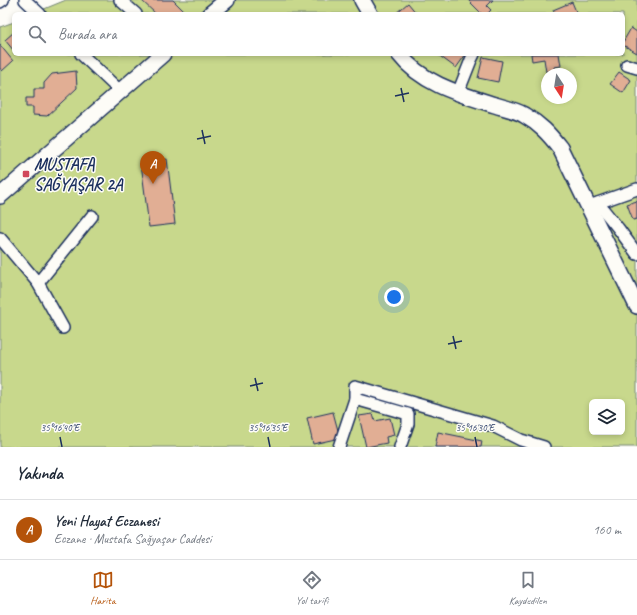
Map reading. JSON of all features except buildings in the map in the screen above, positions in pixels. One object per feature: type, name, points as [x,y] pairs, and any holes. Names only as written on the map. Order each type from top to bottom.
[{"type":"main road","points":[[212,12],[227,0]]},
{"type":"main road","points":[[362,0],[369,12]]},
{"type":"main road","points":[[0,196],[161,56]]},
{"type":"main road","points":[[400,56],[404,61],[429,81],[458,93],[523,114],[546,129],[560,148],[594,205],[637,306]]},
{"type":"street","points":[[25,0],[38,12]]},
{"type":"street","points":[[120,0],[134,12]]},
{"type":"street","points":[[83,56],[120,91]]},
{"type":"street","points":[[458,93],[473,56]]},
{"type":"street","points":[[637,189],[594,205],[618,228],[637,254]]},
{"type":"street","points":[[38,283],[92,216]]},
{"type":"street","points":[[0,238],[38,283],[64,328]]},
{"type":"street","points":[[339,447],[355,399],[355,386],[493,426],[520,443],[544,447]]},
{"type":"street","points":[[355,399],[408,414],[408,424],[400,447]]},
{"type":"green space","points":[[66,0],[637,0],[637,447],[0,447],[0,27],[12,23],[12,56],[625,56],[625,12],[37,12]]},
{"type":"place","name":"MUSTAFA SAĞYAŞAR 2A","points":[[26,174]]},
{"type":"place","name":"Yeni Hayat Eczanesi","points":[[153,184]]}]
